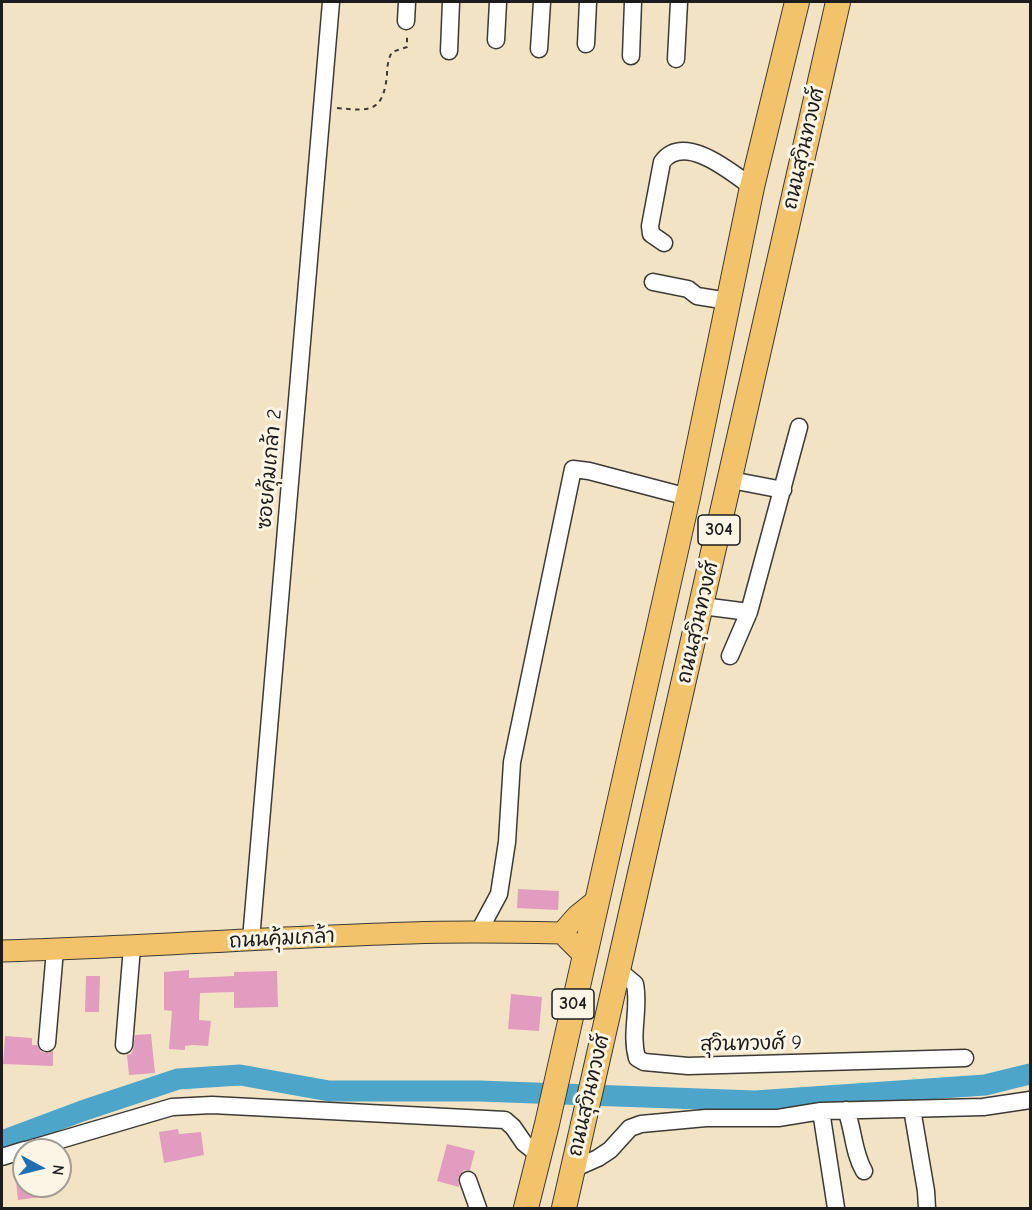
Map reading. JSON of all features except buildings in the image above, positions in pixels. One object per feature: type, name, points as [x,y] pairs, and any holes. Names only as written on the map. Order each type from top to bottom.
[{"type":"highway","name":"ถนนสุวินทวงศ์","points":[[525,1209],[547,1124],[688,497],[752,187],[796,2]]},
{"type":"highway","name":"ถนนสุวินทวงศ์","points":[[564,1209],[838,2]]},
{"type":"highway","points":[[728,301],[768,308]]},
{"type":"main road","points":[[584,955],[562,933],[577,916],[597,900]]},
{"type":"main road","name":"ถนนคุ้มเกล้า","points":[[2,951],[413,933],[562,933]]},
{"type":"street","name":"ซอยคุ้มเกล้า 2","points":[[250,939],[331,2]]},
{"type":"street","points":[[406,21],[407,2]]},
{"type":"street","points":[[449,51],[451,2]]},
{"type":"street","points":[[496,40],[498,2]]},
{"type":"street","points":[[539,49],[542,2]]},
{"type":"street","points":[[586,44],[588,2]]},
{"type":"street","points":[[631,56],[633,2]]},
{"type":"street","points":[[676,58],[679,2]]},
{"type":"street","points":[[664,243],[651,234],[650,226],[662,162],[667,155],[682,150],[696,153],[718,164],[752,187]]},
{"type":"street","points":[[652,282],[688,289],[697,296],[728,301]]},
{"type":"street","points":[[730,656],[749,612],[799,427]]},
{"type":"street","points":[[478,933],[499,894],[507,842],[512,762],[573,470],[589,471],[688,497]]},
{"type":"street","points":[[731,480],[783,490]]},
{"type":"street","points":[[702,606],[749,612]]},
{"type":"street","points":[[124,1045],[132,947]]},
{"type":"street","points":[[46,1043],[55,950]]},
{"type":"street","name":"สุวินทวงศ์ 9","points":[[617,969],[634,984],[637,1003],[634,1046],[637,1058],[645,1062],[688,1066],[965,1058]]},
{"type":"street","points":[[573,1169],[598,1158],[630,1128],[641,1124],[706,1118],[778,1118],[821,1111],[983,1107],[1030,1100]]},
{"type":"street","points":[[65,1138],[172,1107],[212,1105],[506,1120],[524,1143],[538,1155]]},
{"type":"street","points":[[912,1109],[927,1209]]},
{"type":"street","points":[[846,1110],[851,1122],[856,1156],[864,1172]]},
{"type":"street","points":[[821,1111],[836,1209]]},
{"type":"street","points":[[468,1180],[478,1209]]},
{"type":"path","points":[[322,107],[355,109],[375,107],[382,100],[389,57],[392,52],[407,47],[406,21]]},
{"type":"waterway","points":[[2,1141],[178,1079],[240,1075],[329,1091],[479,1091],[755,1101],[985,1085],[1030,1074]]}]
